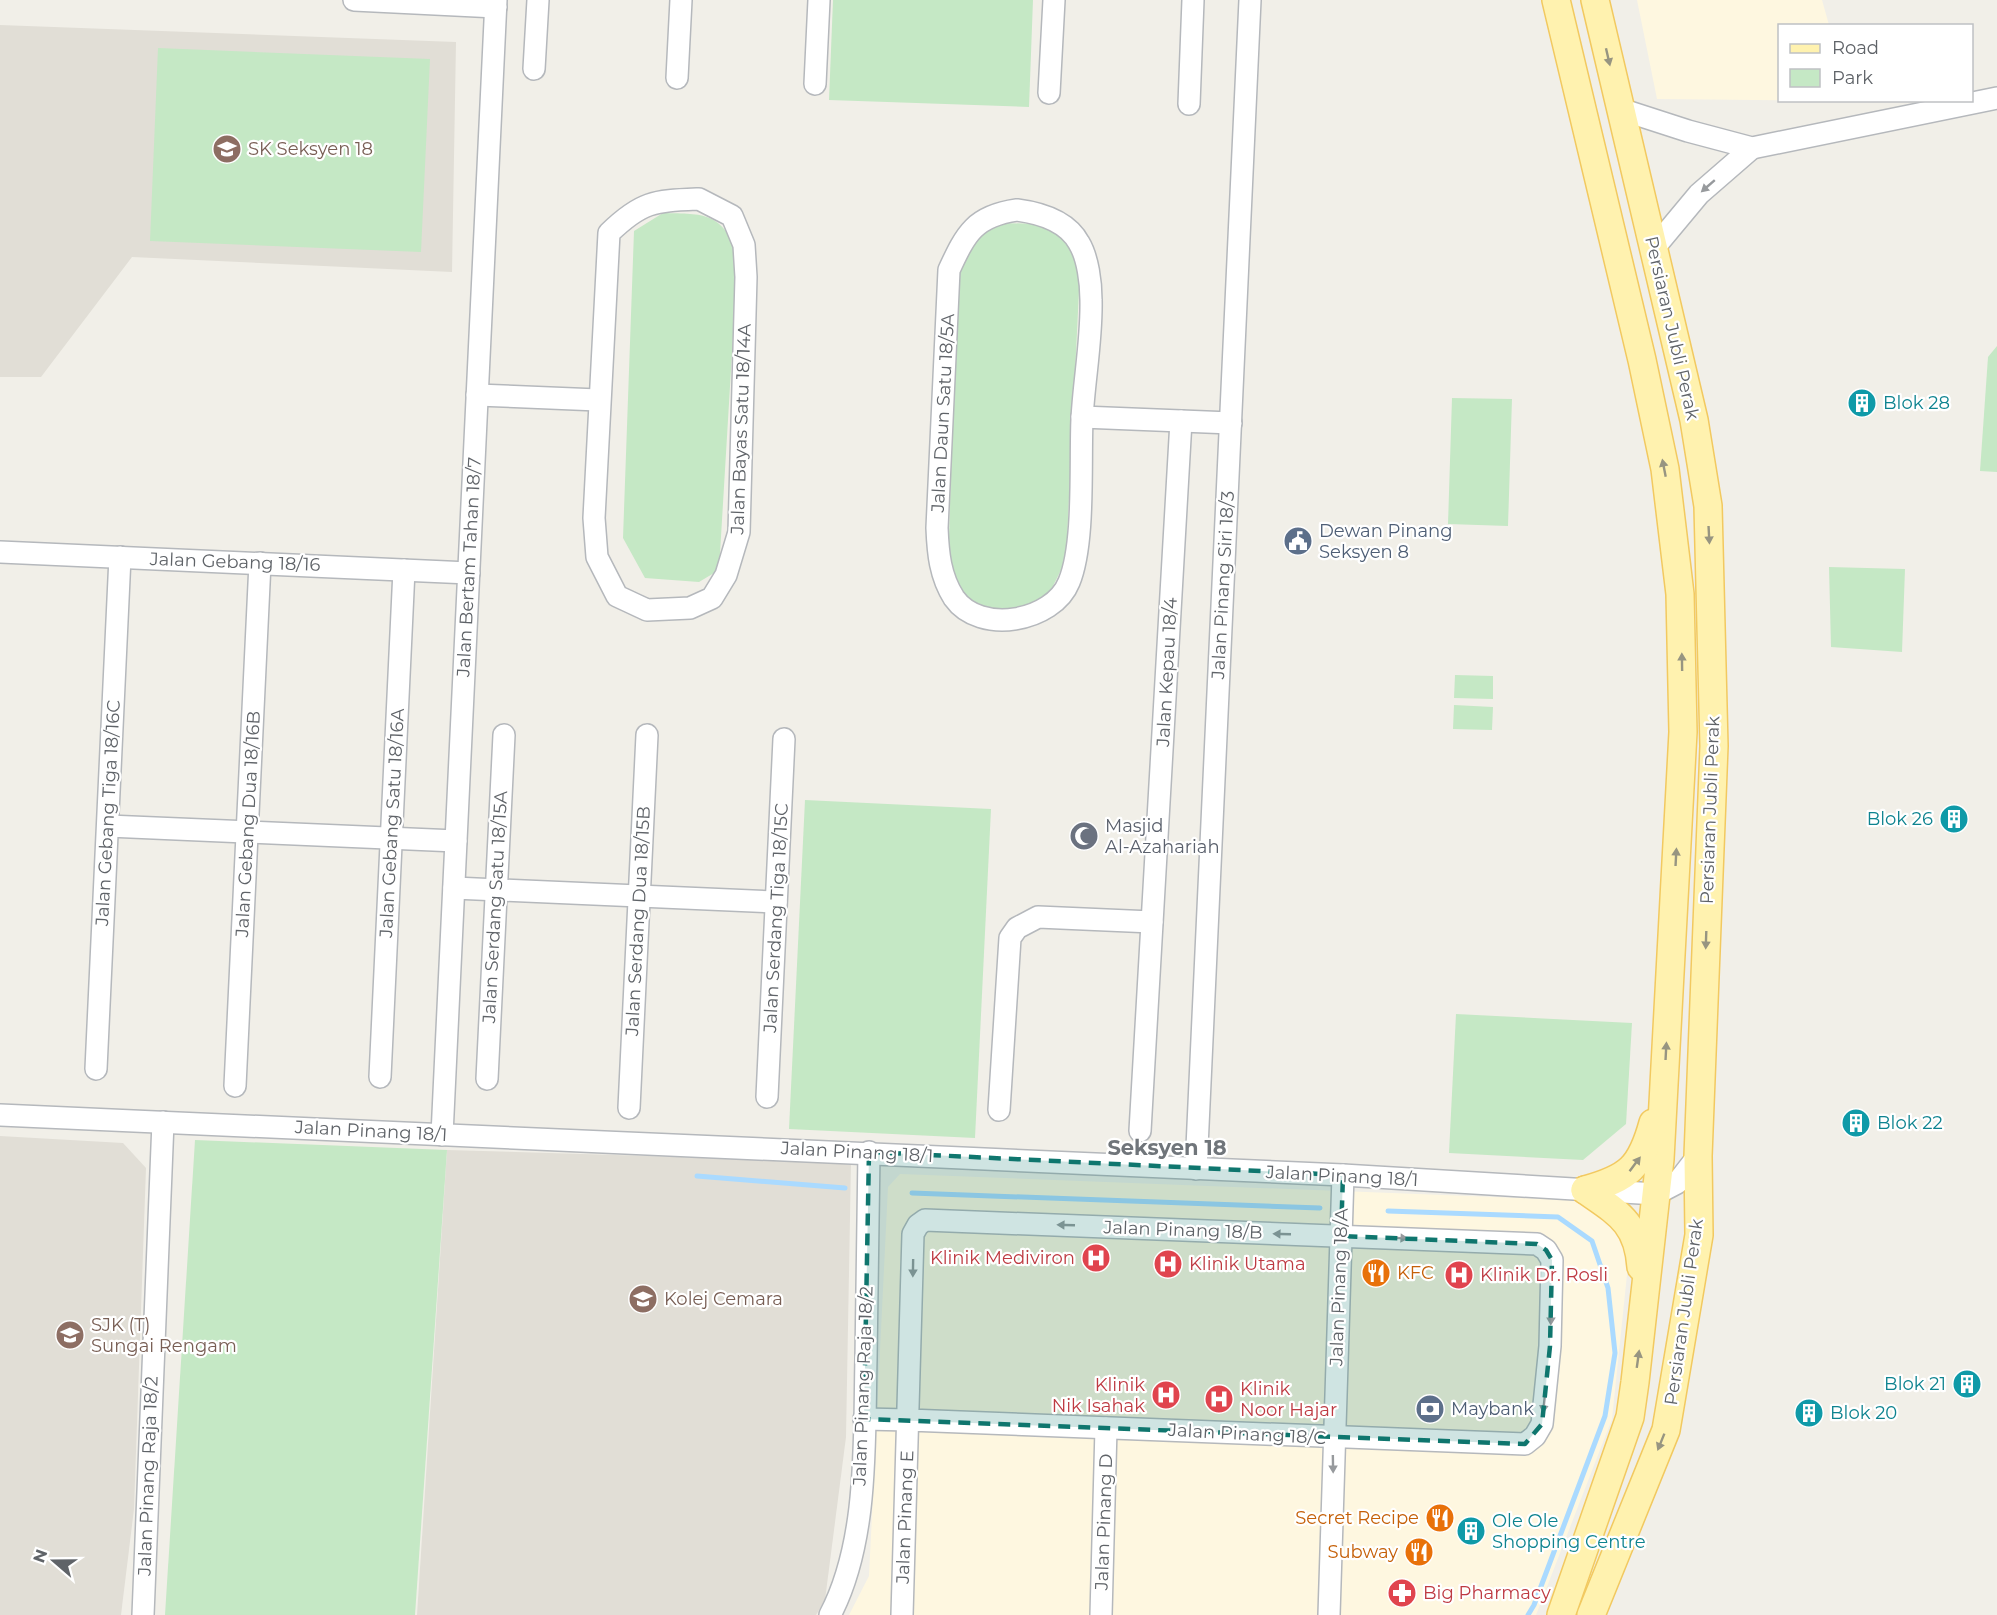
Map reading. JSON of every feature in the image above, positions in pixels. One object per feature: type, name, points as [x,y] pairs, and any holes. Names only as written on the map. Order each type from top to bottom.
[{"type":"main road","name":"Persiaran Jubli Perak","points":[[1556,0],[1644,371],[1665,470],[1678,572],[1683,732],[1664,1081],[1645,1309],[1630,1417],[1561,1615]]},
{"type":"main road","name":"Persiaran Jubli Perak","points":[[1591,1615],[1666,1430],[1699,1235],[1698,1156],[1714,746],[1708,506],[1694,420],[1595,0]]},
{"type":"main road","points":[[1585,1190],[1628,1174],[1639,1161],[1647,1146],[1664,1081]]},
{"type":"main road","points":[[1585,1190],[1629,1223],[1641,1258],[1645,1309]]},
{"type":"street","points":[[354,0],[496,4]]},
{"type":"street","points":[[534,69],[538,0]]},
{"type":"street","points":[[677,78],[681,0]]},
{"type":"street","points":[[815,84],[819,0]]},
{"type":"street","points":[[1049,93],[1054,0]]},
{"type":"street","points":[[1189,104],[1194,0]]},
{"type":"street","name":"Jalan Pinang Siri 18/3","points":[[1196,1169],[1250,0]]},
{"type":"street","name":"Jalan Bertam Tahan 18/7","points":[[442,1135],[496,4]]},
{"type":"street","points":[[1620,109],[1688,131],[1752,148],[1997,98]]},
{"type":"street","points":[[1654,248],[1699,194],[1752,148]]},
{"type":"street","name":"Jalan Bayas Satu 18/14A","points":[[699,199],[732,216],[744,245],[746,277],[740,532],[726,575],[712,598],[690,608],[647,610],[617,596],[597,557],[594,518],[598,400],[609,233],[629,213],[654,201],[699,199]]},
{"type":"street","name":"Jalan Daun Satu 18/5A","points":[[1017,210],[1040,213],[1061,224],[1079,242],[1088,271],[1091,301],[1082,417],[1077,555],[1069,584],[1050,607],[1030,616],[999,619],[975,615],[955,599],[940,570],[938,539],[949,270],[961,244],[977,223],[995,213],[1017,210]]},
{"type":"street","points":[[477,394],[598,400]]},
{"type":"street","points":[[1082,417],[1231,423]]},
{"type":"street","name":"Jalan Kepau 18/4","points":[[1140,1131],[1181,421]]},
{"type":"street","name":"Jalan Gebang 18/16","points":[[0,552],[469,573]]},
{"type":"street","name":"Jalan Gebang Tiga 18/16C","points":[[96,1070],[120,557]]},
{"type":"street","name":"Jalan Gebang Dua 18/16B","points":[[235,1086],[260,563]]},
{"type":"street","name":"Jalan Gebang Satu 18/16A","points":[[380,1077],[404,570]]},
{"type":"street","name":"Jalan Serdang Satu 18/15A","points":[[487,1079],[504,735]]},
{"type":"street","name":"Jalan Serdang Dua 18/15B","points":[[629,1108],[647,735]]},
{"type":"street","name":"Jalan Serdang Tiga 18/15C","points":[[767,1097],[784,739]]},
{"type":"street","points":[[108,826],[456,842]]},
{"type":"street","points":[[454,888],[776,902]]},
{"type":"street","points":[[999,1110],[1010,938],[1017,928],[1038,917],[1152,922]]},
{"type":"street","name":"Jalan Pinang 18/1","points":[[0,1115],[1343,1174],[1656,1194]]},
{"type":"street","name":"Jalan Pinang Raja 18/2","points":[[143,1615],[163,1122]]},
{"type":"street","name":"Jalan Pinang Raja 18/2","points":[[830,1615],[847,1572],[858,1527],[864,1419],[869,1152]]},
{"type":"street","points":[[1656,1194],[1677,1183],[1698,1156]]},
{"type":"street","name":"Jalan Pinang 18/A","points":[[1329,1615],[1343,1174]]},
{"type":"street","name":"Jalan Pinang 18/B","points":[[909,1420],[913,1234],[918,1225],[925,1220],[1537,1244],[1546,1250],[1552,1260],[1550,1346]]},
{"type":"street","name":"Jalan Pinang 18/C","points":[[864,1419],[1525,1444],[1536,1436],[1542,1424],[1550,1346]]},
{"type":"street","name":"Jalan Pinang E","points":[[902,1615],[909,1420]]},
{"type":"street","name":"Jalan Pinang D","points":[[1101,1615],[1107,1428]]},
{"type":"highlighted area","points":[[869,1152],[1343,1175],[1341,1236],[1537,1244],[1546,1250],[1552,1260],[1550,1346],[1542,1424],[1525,1444],[864,1419]]},
{"type":"shaded area","points":[[1637,0],[1822,0],[1829,24],[1778,24],[1778,100],[1657,99]]},
{"type":"shaded area","name":"SK Seksyen 18","points":[[0,25],[456,42],[452,272],[132,257],[41,377],[0,377]]},
{"type":"shaded area","name":"SJK (T) Sungai Rengam","points":[[0,1136],[123,1143],[146,1168],[134,1509],[121,1615],[0,1615]]},
{"type":"shaded area","name":"Kolej Cemara","points":[[447,1150],[851,1162],[846,1437],[825,1600],[816,1615],[417,1615]]},
{"type":"shaded area","points":[[900,1174],[1571,1200],[1598,1210],[1618,1230],[1628,1265],[1612,1419],[1536,1615],[849,1615],[869,1576],[888,1187]]},
{"type":"green space","points":[[833,0],[1033,0],[1029,107],[829,100]]},
{"type":"green space","points":[[158,48],[430,59],[421,252],[150,241]]},
{"type":"green space","points":[[663,213],[700,215],[710,218],[725,230],[738,253],[719,570],[699,582],[645,578],[623,538],[634,231]]},
{"type":"green space","points":[[1002,223],[1042,224],[1071,245],[1080,270],[1066,560],[1048,596],[1023,609],[978,608],[961,593],[948,569],[957,275],[980,235]]},
{"type":"green space","points":[[1997,346],[1997,472],[1980,471],[1988,357]]},
{"type":"green space","points":[[1452,398],[1512,399],[1508,526],[1448,524]]},
{"type":"green space","points":[[1829,567],[1905,569],[1902,652],[1831,647]]},
{"type":"green space","points":[[1455,675],[1493,676],[1493,699],[1454,698]]},
{"type":"green space","points":[[1454,705],[1493,707],[1492,730],[1453,729]]},
{"type":"green space","points":[[805,800],[991,809],[975,1138],[789,1129]]},
{"type":"green space","points":[[1456,1014],[1632,1023],[1626,1124],[1583,1160],[1449,1153]]},
{"type":"green space","points":[[195,1140],[447,1150],[415,1615],[165,1615]]},
{"type":"waterway","points":[[697,1176],[845,1188]]},
{"type":"waterway","points":[[912,1193],[1320,1208]]},
{"type":"waterway","points":[[1388,1211],[1558,1217],[1592,1241],[1608,1288],[1615,1353],[1605,1416],[1534,1605],[1528,1615]]},
{"type":"place","name":"SK Seksyen 18","points":[[227,149]]},
{"type":"place","name":"Blok 28","points":[[1862,403]]},
{"type":"place","name":"Dewan Pinang Seksyen 8","points":[[1298,541]]},
{"type":"place","name":"Blok 26","points":[[1954,819]]},
{"type":"place","name":"Masjid Al-Azahariah","points":[[1084,836]]},
{"type":"place","name":"Blok 22","points":[[1856,1123]]},
{"type":"place","name":"Klinik Mediviron","points":[[1096,1258]]},
{"type":"place","name":"Klinik Utama","points":[[1168,1264]]},
{"type":"place","name":"KFC","points":[[1376,1273]]},
{"type":"place","name":"Klinik Dr. Rosli","points":[[1459,1275]]},
{"type":"place","name":"Kolej Cemara","points":[[643,1299]]},
{"type":"place","name":"SJK (T) Sungai Rengam","points":[[70,1335]]},
{"type":"place","name":"Blok 21","points":[[1967,1384]]},
{"type":"place","name":"Klinik Nik Isahak","points":[[1166,1395]]},
{"type":"place","name":"Klinik Noor Hajar","points":[[1219,1399]]},
{"type":"place","name":"Maybank","points":[[1430,1409]]},
{"type":"place","name":"Blok 20","points":[[1809,1413]]},
{"type":"place","name":"Secret Recipe","points":[[1440,1518]]},
{"type":"place","name":"Ole Ole Shopping Centre","points":[[1471,1531]]},
{"type":"place","name":"Subway","points":[[1419,1552]]},
{"type":"place","name":"Big Pharmacy","points":[[1402,1593]]},
{"type":"district","name":"Seksyen 18","points":[[1167,1148]]}]
